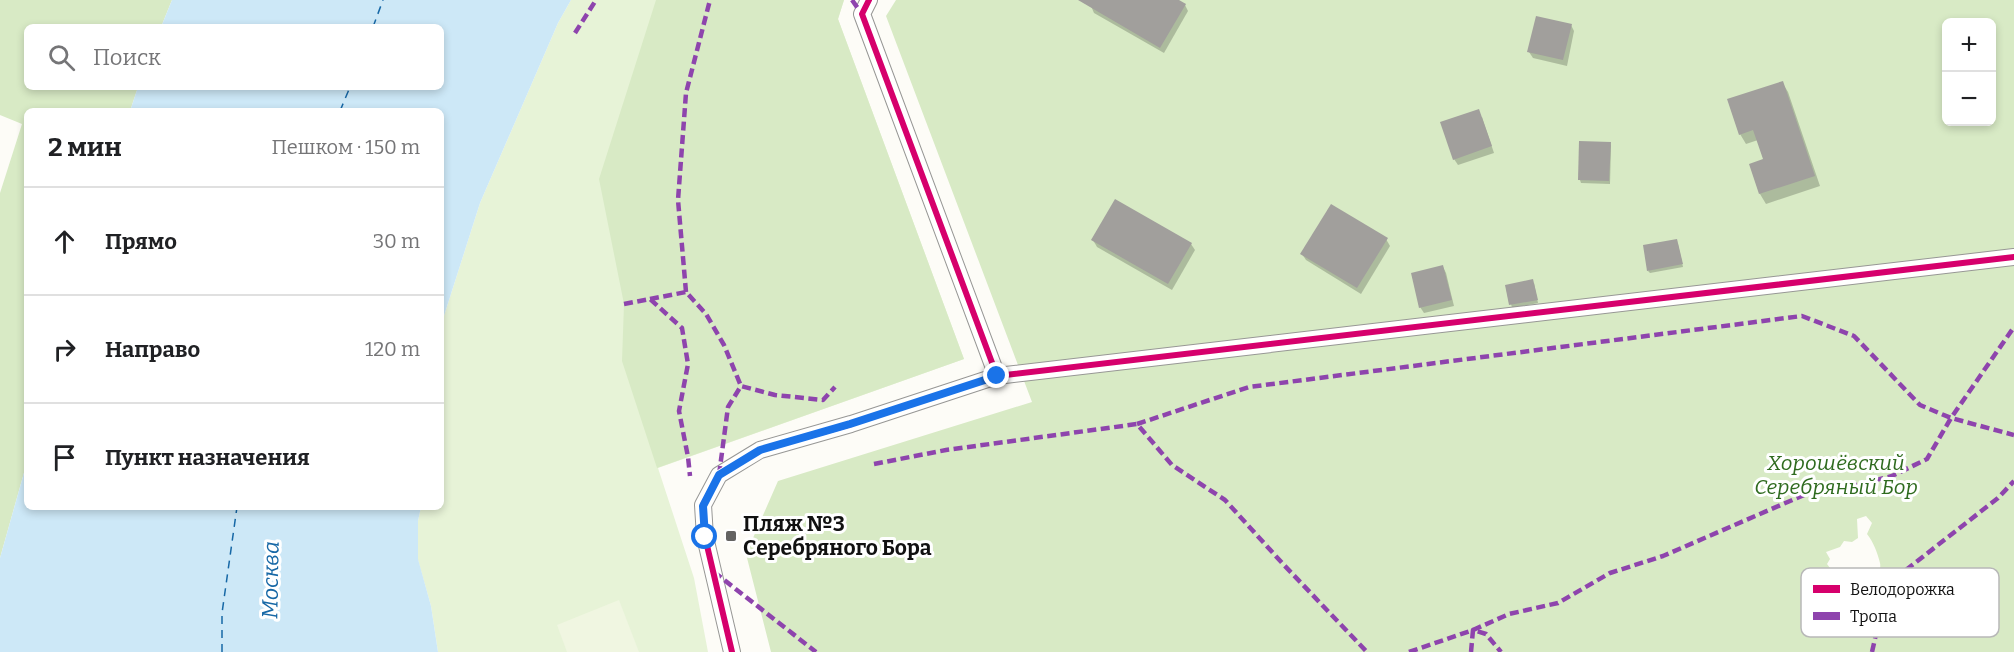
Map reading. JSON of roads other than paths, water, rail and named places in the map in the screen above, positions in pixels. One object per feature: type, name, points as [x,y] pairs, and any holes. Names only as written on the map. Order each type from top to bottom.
[{"type":"street","points":[[869,0],[862,14],[997,376]]},
{"type":"street","points":[[732,652],[705,537],[703,506],[719,475],[760,450],[850,424],[997,376],[2014,257]]},
{"type":"water","points":[[172,0],[571,0],[558,23],[480,203],[444,316],[444,108],[131,108],[137,90],[444,90],[444,24],[162,24]]},
{"type":"water","name":"Москва","points":[[24,473],[24,510],[420,510],[418,521],[418,559],[431,606],[438,652],[0,652],[0,558]]},
{"type":"place","name":"Пляж №3 Cеребряного Бора","points":[[731,536]]},
{"type":"park label","name":"Хорошёвский Серебряный Бор","points":[[1836,475]]}]
